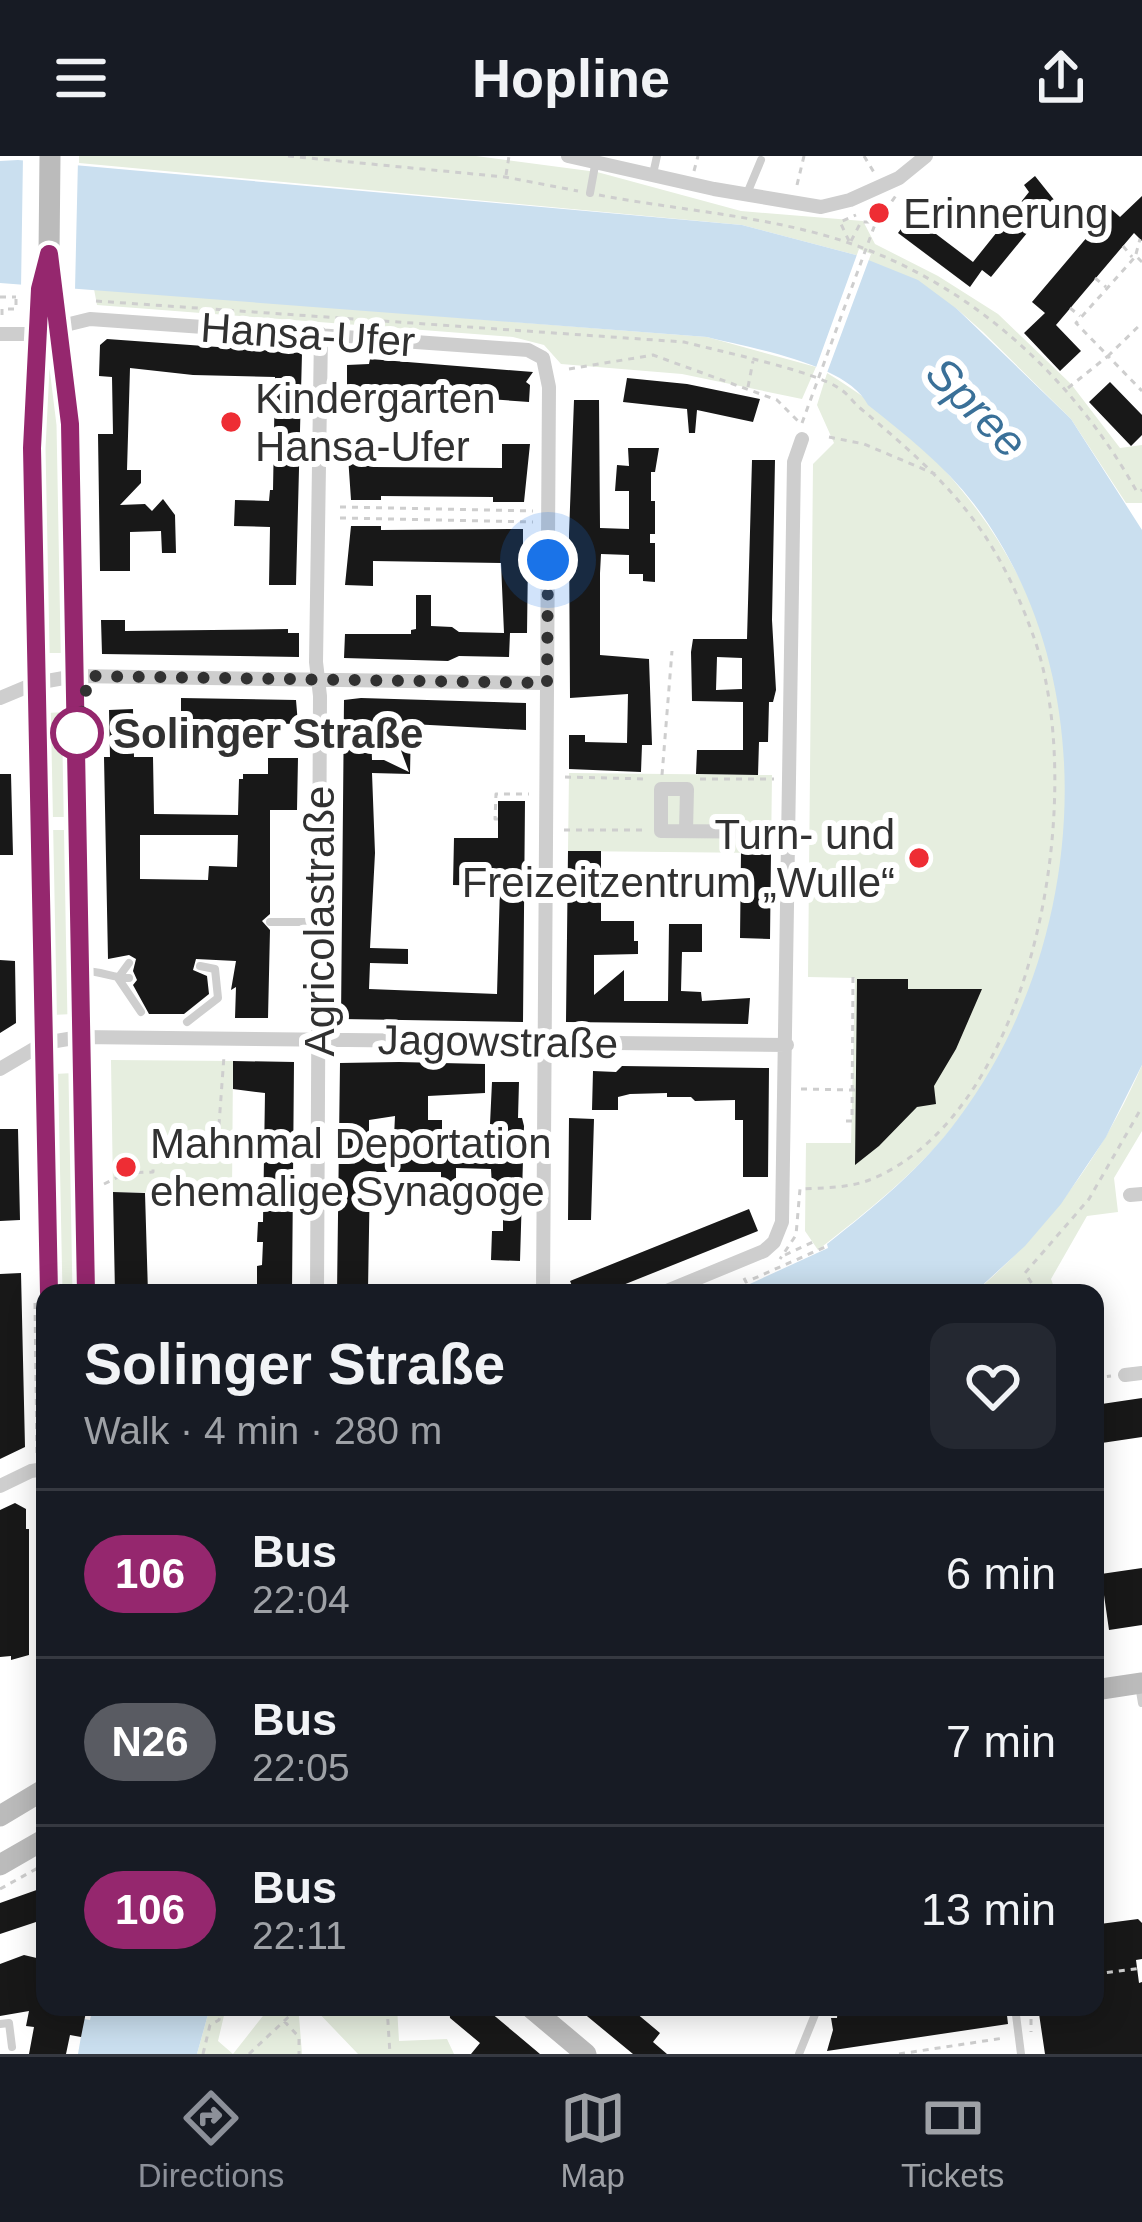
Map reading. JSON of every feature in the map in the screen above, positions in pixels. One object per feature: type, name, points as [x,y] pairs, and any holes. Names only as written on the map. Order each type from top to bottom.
[{"type":"main road","points":[[49,1284],[32,413],[38,331],[48,290],[50,156]]},
{"type":"main road","points":[[48,290],[60,325],[70,424],[86,1284]]},
{"type":"main road","points":[[1104,1690],[1141,1690]]},
{"type":"main road","points":[[0,1816],[36,1782]]},
{"type":"main road","points":[[0,1865],[36,1844]]},
{"type":"main road","points":[[541,2016],[586,2054]]},
{"type":"street","points":[[568,156],[597,158],[806,207],[850,200],[899,178],[926,156]]},
{"type":"street","name":"Hansa-Ufer","points":[[0,334],[90,319],[538,353],[548,367],[547,683]]},
{"type":"street","name":"Agricolastraße","points":[[317,1284],[321,334]]},
{"type":"street","points":[[684,1284],[764,1251],[774,1242],[782,1222],[794,462],[802,432]]},
{"type":"street","points":[[0,698],[36,683],[75,676],[547,683],[543,1284]]},
{"type":"street","points":[[686,831],[686,789],[662,789],[661,830],[686,831],[791,832]]},
{"type":"street","name":"Jagowstraße","points":[[0,1069],[44,1043],[187,1025],[318,1039],[787,1045]]},
{"type":"street","points":[[1125,1375],[1142,1373]]},
{"type":"street","points":[[0,1486],[36,1470]]},
{"type":"lane","points":[[653,174],[657,156]]},
{"type":"lane","points":[[590,193],[597,158]]},
{"type":"lane","points":[[746,196],[761,160]]},
{"type":"lane","points":[[270,922],[318,922]]},
{"type":"lane","points":[[123,978],[129,963]]},
{"type":"lane","points":[[187,1025],[218,998],[219,976],[215,969],[200,966]]},
{"type":"lane","points":[[80,971],[103,970],[123,978],[141,1012]]},
{"type":"lane","points":[[799,2054],[814,2016]]},
{"type":"lane","points":[[1016,2016],[1021,2054]]},
{"type":"lane","points":[[0,2024],[9,2023],[12,2047]]},
{"type":"path","points":[[288,156],[505,177],[850,243],[911,268],[1019,345],[1067,388],[1107,440],[1137,492],[1142,490]]},
{"type":"path","points":[[505,177],[509,156]]},
{"type":"path","points":[[694,171],[698,156]]},
{"type":"path","points":[[795,193],[804,156]]},
{"type":"path","points":[[864,156],[876,175]]},
{"type":"path","points":[[802,432],[808,401],[874,225],[897,193]]},
{"type":"path","points":[[850,243],[841,222],[867,210],[874,225]]},
{"type":"path","points":[[850,243],[861,222],[874,225]]},
{"type":"path","points":[[1140,239],[1135,257],[1076,323],[1142,391]]},
{"type":"path","points":[[1123,246],[1142,262]]},
{"type":"path","points":[[1096,278],[1107,288]]},
{"type":"path","points":[[0,296],[16,296],[16,309],[2,309],[2,315]]},
{"type":"path","points":[[96,301],[684,342],[838,386],[937,475],[985,532],[1034,637],[1053,718],[1058,794],[1034,952],[997,1042],[976,1080],[935,1135],[907,1159],[871,1179],[800,1189]]},
{"type":"path","points":[[1070,308],[1082,317]]},
{"type":"path","points":[[1067,388],[1142,323]]},
{"type":"path","points":[[1073,335],[1081,327]]},
{"type":"path","points":[[569,369],[653,355],[778,400],[790,414]]},
{"type":"path","points":[[747,388],[753,360]]},
{"type":"path","points":[[1125,392],[1134,383]]},
{"type":"path","points":[[829,437],[864,444],[937,475]]},
{"type":"path","points":[[340,507],[533,511]]},
{"type":"path","points":[[340,518],[533,522]]},
{"type":"path","points":[[662,789],[672,651]]},
{"type":"path","points":[[498,819],[496,794],[529,794]]},
{"type":"path","points":[[564,830],[661,830]]},
{"type":"path","points":[[846,1121],[852,1121],[854,1090],[853,977]]},
{"type":"path","points":[[104,1184],[126,1173],[153,1172],[153,1147],[173,1149],[218,1138],[224,1056]]},
{"type":"path","points":[[801,1089],[854,1090]]},
{"type":"path","points":[[1032,1284],[1025,1273],[1089,1199],[1142,1107]]},
{"type":"path","points":[[783,1256],[817,1240]]},
{"type":"path","points":[[743,1276],[746,1282],[824,1247]]},
{"type":"path","points":[[0,1889],[36,1869]]},
{"type":"path","points":[[1104,1973],[1142,1968]]},
{"type":"path","points":[[203,2054],[210,2024],[220,2016]]},
{"type":"path","points":[[248,2054],[289,2016]]},
{"type":"path","points":[[388,2016],[390,2054]]},
{"type":"path","points":[[899,2054],[1019,2036],[1033,2031],[1031,2016]]},
{"type":"path","points":[[284,2021],[298,2037],[299,2054]]},
{"type":"green space","points":[[79,156],[476,156],[597,172],[741,211],[863,221],[875,244],[998,314],[1071,384],[1120,448],[1142,445],[1142,503],[1126,503],[1071,419],[957,309],[856,255],[742,225],[79,163]]},
{"type":"green space","points":[[94,289],[707,337],[816,367],[802,399],[682,374],[561,364],[544,345],[513,337],[97,305]]},
{"type":"green space","points":[[43,360],[53,360],[61,439],[65,653],[45,653]]},
{"type":"green space","name":"Turn- und Freizeitzentrum „Wulle“","points":[[827,373],[888,416],[943,468],[1009,559],[1049,656],[1062,724],[1066,794],[1061,865],[1047,934],[1025,1001],[995,1063],[958,1120],[926,1157],[818,1250],[805,1231],[806,1143],[851,1143],[855,978],[808,977],[813,464],[834,443],[817,405]]},
{"type":"green space","points":[[67,712],[69,817],[48,817],[46,713]]},
{"type":"green space","points":[[569,773],[772,775],[771,853],[568,851]]},
{"type":"green space","points":[[48,830],[70,830],[73,1014],[52,1015]]},
{"type":"green space","points":[[111,1060],[233,1061],[232,1194],[113,1192]]},
{"type":"green space","points":[[1142,1065],[1142,1131],[1114,1178],[1118,1212],[1087,1216],[1051,1279],[1053,1284],[984,1284],[1072,1188]]},
{"type":"green space","points":[[74,1073],[79,1284],[58,1284],[54,1074]]},
{"type":"green space","points":[[208,2016],[224,2016],[218,2041],[233,2054],[197,2054]]},
{"type":"green space","points":[[263,2016],[299,2016],[302,2054],[233,2054]]},
{"type":"green space","points":[[322,2016],[398,2016],[399,2041],[447,2039],[454,2054],[358,2054]]},
{"type":"water","name":"Spree","points":[[0,161],[742,225],[856,255],[918,280],[957,309],[1071,419],[1142,530],[1142,1065],[1106,1137],[1061,1204],[984,1284],[750,1284],[828,1248],[827,1244],[929,1154],[958,1119],[1001,1050],[1034,975],[1055,895],[1064,813],[1061,730],[1046,650],[1017,574],[962,490],[840,378],[796,359],[707,337],[0,283]]},
{"type":"water","points":[[91,2016],[208,2016],[197,2054],[78,2054],[84,2019]]},
{"type":"pier","points":[[23,156],[78,159],[75,290],[21,289]]},
{"type":"pier","points":[[859,249],[871,254],[825,378],[814,373]]},
{"type":"building","points":[[1035,176],[1059,206],[1048,215],[1045,211],[991,277],[982,270],[970,287],[898,233],[911,215],[973,262],[1029,192],[1024,185]]},
{"type":"building","points":[[1142,196],[1142,241],[1134,233],[1056,325],[1081,351],[1060,371],[1024,333],[1045,313],[1032,302],[1111,209],[1120,217]]},
{"type":"building","points":[[107,339],[302,353],[296,585],[269,585],[270,527],[234,526],[235,500],[269,501],[273,490],[275,377],[130,368],[127,470],[141,470],[141,483],[120,505],[145,504],[152,511],[163,499],[175,515],[176,553],[162,553],[161,531],[130,532],[130,571],[100,571],[98,434],[113,434],[112,377],[99,376],[100,345]]},
{"type":"building","points":[[370,359],[533,372],[526,382],[529,402],[475,398],[456,402],[446,396],[415,394],[411,388],[369,386],[369,407],[347,406],[347,365],[369,364]]},
{"type":"building","points":[[627,378],[760,399],[753,422],[697,410],[695,433],[689,433],[687,409],[623,402]]},
{"type":"building","points":[[1110,382],[1142,415],[1142,435],[1131,446],[1089,402]]},
{"type":"building","points":[[574,400],[599,400],[600,528],[629,529],[629,491],[615,491],[617,465],[629,466],[628,448],[659,448],[655,472],[651,472],[655,582],[643,581],[643,574],[629,574],[629,555],[601,554],[600,655],[649,659],[652,745],[642,745],[641,772],[569,769],[569,735],[585,735],[585,742],[627,743],[628,694],[570,698]]},
{"type":"building","points":[[347,441],[374,442],[374,467],[502,468],[502,444],[530,444],[524,502],[493,502],[493,497],[351,500]]},
{"type":"building","points":[[752,460],[775,460],[772,620],[776,690],[769,702],[768,742],[759,742],[758,775],[696,774],[697,750],[743,750],[743,702],[692,701],[693,639],[747,639]],"holes":[[[717,657],[742,658],[742,689],[716,690]]]},
{"type":"building","points":[[351,526],[523,529],[523,559],[528,559],[527,633],[510,633],[509,657],[459,656],[448,661],[344,658],[345,634],[411,634],[416,629],[416,595],[431,595],[431,626],[504,633],[501,563],[373,561],[373,586],[345,585]]},
{"type":"building","points":[[101,620],[125,620],[125,631],[288,629],[288,633],[299,633],[299,657],[102,654]]},
{"type":"building","points":[[181,698],[296,700],[298,724],[181,722]]},
{"type":"building","points":[[344,700],[526,703],[526,730],[411,724],[410,774],[372,773],[375,853],[370,948],[408,949],[408,964],[370,963],[369,989],[497,994],[500,886],[453,885],[454,838],[498,838],[498,801],[525,801],[523,1022],[341,1019]],"holes":[[[402,730],[399,745],[409,772],[384,760],[372,760],[371,731]]]},
{"type":"building","points":[[133,709],[134,757],[153,757],[154,814],[238,815],[243,774],[268,774],[268,758],[298,758],[297,810],[270,810],[270,914],[262,921],[270,930],[268,1018],[235,1018],[236,987],[231,990],[236,961],[196,959],[193,970],[207,976],[209,994],[184,1014],[149,1014],[133,985],[136,959],[129,955],[108,959],[104,757],[110,757],[109,710]],"holes":[[[140,835],[238,835],[237,867],[209,866],[208,880],[140,879]]]},
{"type":"building","points":[[0,774],[11,774],[13,855],[0,855]]},
{"type":"building","points":[[568,851],[601,851],[601,921],[634,921],[634,941],[638,941],[638,954],[594,955],[594,995],[624,970],[624,1001],[668,1001],[669,924],[702,924],[702,952],[682,952],[681,991],[701,992],[702,1001],[750,998],[748,1024],[566,1022]]},
{"type":"building","points":[[741,852],[771,853],[770,939],[740,938]]},
{"type":"building","points":[[0,960],[15,961],[16,1023],[0,1033]]},
{"type":"building","points":[[857,979],[908,979],[908,989],[982,989],[934,1086],[936,1104],[917,1107],[855,1165]]},
{"type":"building","points":[[233,1061],[294,1062],[292,1284],[257,1284],[263,1242],[257,1242],[258,1222],[263,1222],[265,1093],[233,1089]]},
{"type":"building","points":[[340,1063],[485,1064],[485,1093],[428,1096],[428,1120],[442,1120],[442,1137],[500,1137],[490,1124],[492,1082],[519,1082],[518,1118],[524,1126],[520,1261],[491,1260],[492,1231],[503,1231],[503,1206],[493,1206],[491,1169],[456,1168],[456,1188],[441,1188],[441,1172],[370,1172],[368,1284],[337,1284]],"holes":[[[395,1116],[393,1158],[369,1157],[369,1120]]]},
{"type":"building","points":[[622,1066],[769,1068],[768,1177],[743,1177],[743,1120],[735,1120],[735,1100],[630,1094],[618,1097],[618,1110],[592,1110],[593,1071],[616,1072]]},
{"type":"building","points":[[569,1118],[594,1119],[591,1220],[568,1220]]},
{"type":"building","points":[[0,1129],[18,1129],[20,1220],[0,1221]]},
{"type":"building","points":[[113,1192],[145,1193],[148,1284],[115,1284]]},
{"type":"building","points":[[749,1209],[758,1231],[626,1284],[570,1281]]},
{"type":"building","points":[[21,1273],[25,1447],[0,1459],[0,1274]]},
{"type":"building","points":[[1142,1398],[1142,1437],[1104,1443],[1104,1404]]},
{"type":"building","points":[[15,1503],[26,1509],[29,1529],[29,1655],[11,1660],[11,1656],[0,1657],[0,1510]]},
{"type":"building","points":[[1142,1568],[1142,1625],[1109,1630],[1104,1574]]},
{"type":"building","points":[[36,1890],[36,1922],[0,1934],[0,1903]]},
{"type":"building","points":[[1138,1919],[1142,1923],[1142,1959],[1136,1960],[1142,1982],[1142,2054],[1045,2054],[1039,2016],[1104,2016],[1104,1923]]},
{"type":"building","points":[[24,1955],[36,1958],[36,2016],[85,2016],[81,2037],[70,2035],[66,2054],[29,2054],[34,2027],[26,2026],[29,2011],[0,2016],[0,1964]]},
{"type":"building","points":[[495,2016],[540,2054],[471,2054],[480,2043],[450,2018]]},
{"type":"building","points":[[587,2016],[640,2016],[660,2033],[653,2042],[667,2054],[633,2054]]},
{"type":"building","points":[[1007,2016],[1008,2024],[827,2051],[831,2018]]},
{"type":"bus line","name":"106","points":[[49,1284],[32,413],[40,289],[49,254],[70,424],[86,1284]]},
{"type":"place","name":"Erinnerung","points":[[879,213]]},
{"type":"place","name":"Kindergarten Hansa-Ufer","points":[[231,422]]},
{"type":"place","name":"Solinger Straße","points":[[77,733]]},
{"type":"place","name":"Turn- und Freizeitzentrum „Wulle“","points":[[919,858]]},
{"type":"place","name":"Mahnmal Deportation ehemalige Synagoge","points":[[126,1167]]},
{"type":"route","points":[[77,733],[89,676],[547,683],[548,560]]}]
